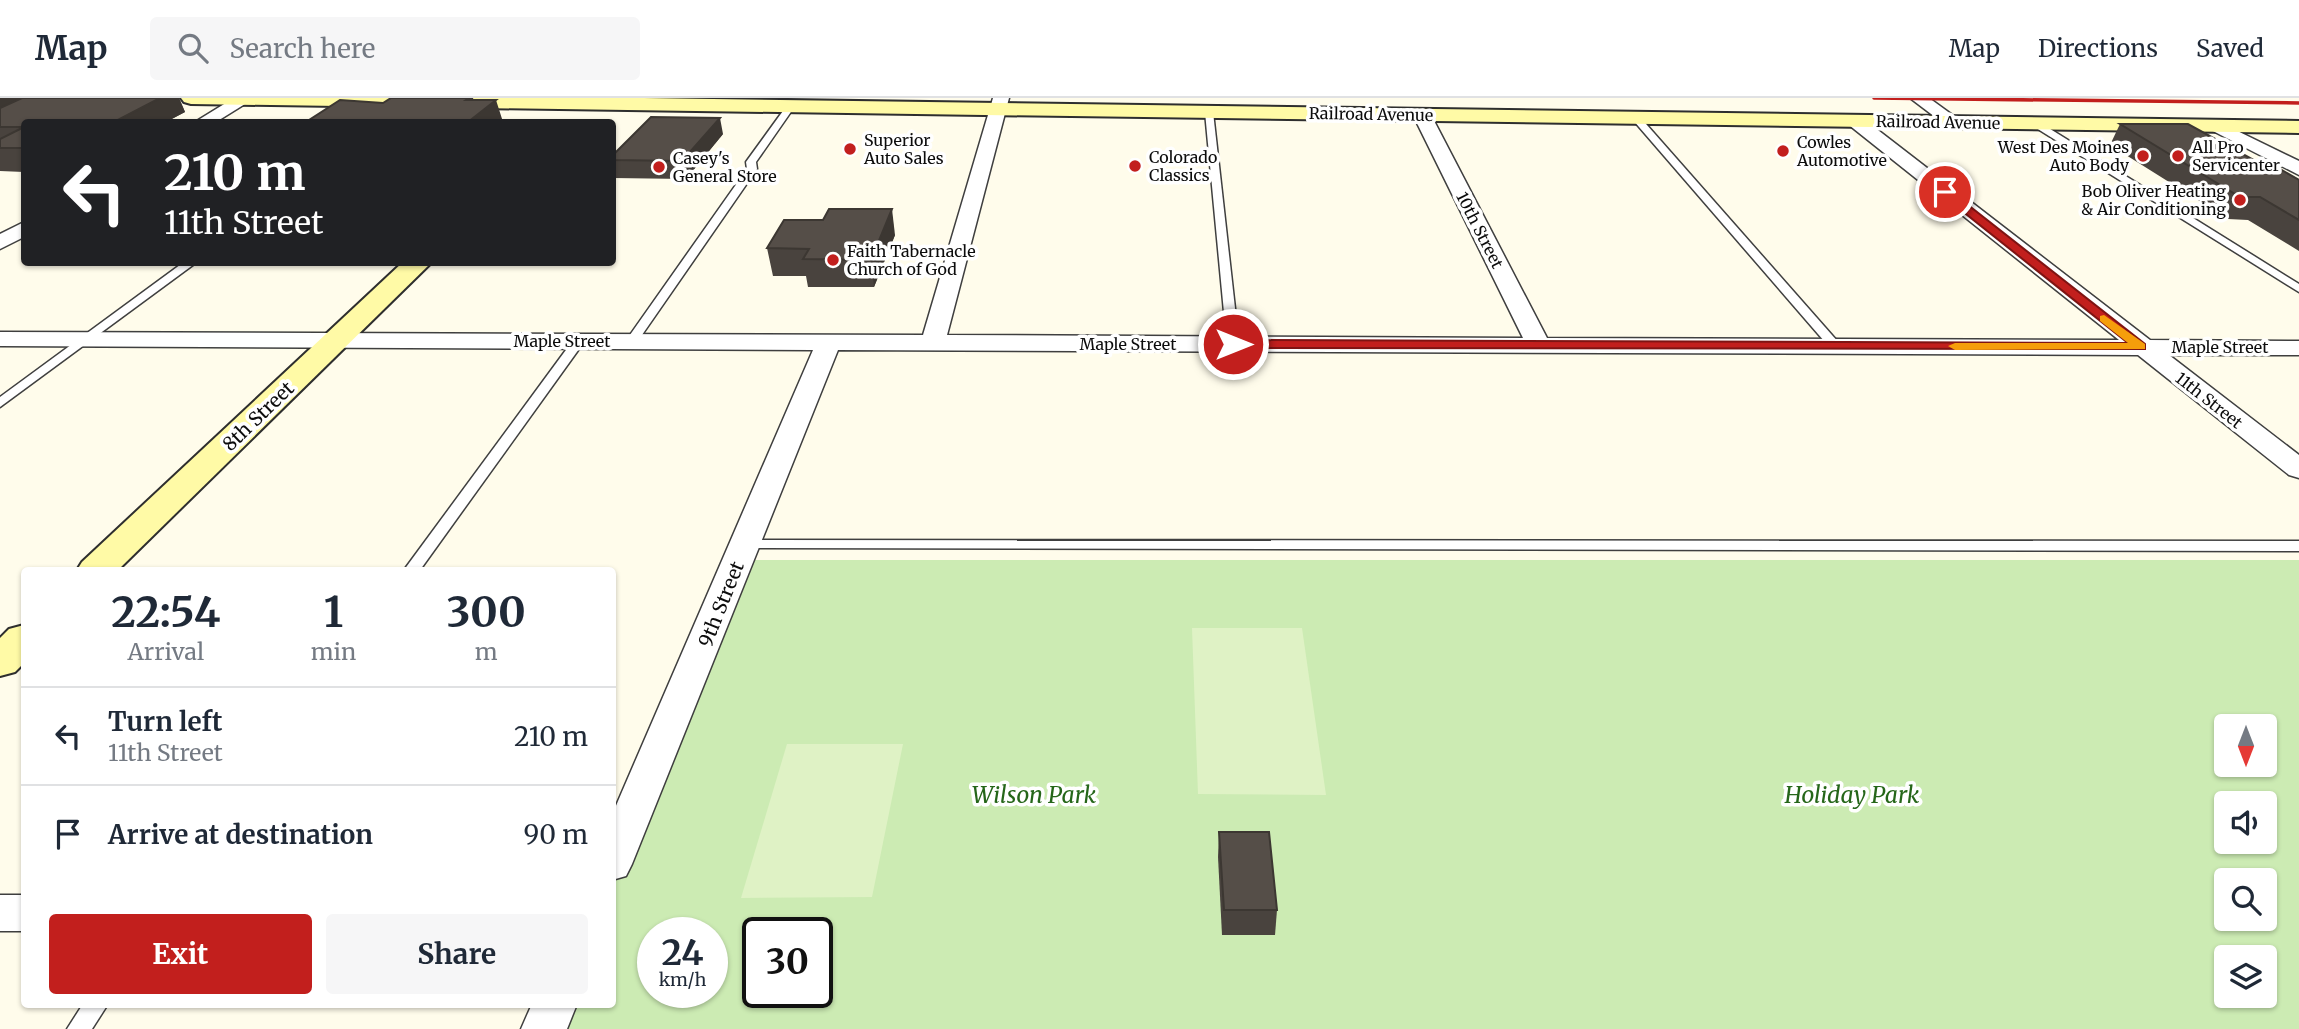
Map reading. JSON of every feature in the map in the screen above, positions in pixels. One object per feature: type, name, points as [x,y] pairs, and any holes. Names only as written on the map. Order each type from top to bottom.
[{"type":"main road","name":"Railroad Avenue","points":[[191,98],[791,106],[1000,104],[1209,112],[2299,127]]},
{"type":"main road","points":[[569,119],[586,103]]},
{"type":"main road","name":"8th Street","points":[[99,567],[415,266]]},
{"type":"main road","points":[[0,662],[21,642]]},
{"type":"street","points":[[1918,98],[1953,122]]},
{"type":"street","points":[[209,119],[245,99]]},
{"type":"street","points":[[933,343],[1000,104]]},
{"type":"street","name":"10th Street","points":[[1422,115],[1539,345]]},
{"type":"street","name":"11th Street","points":[[1855,121],[2299,469]]},
{"type":"street","points":[[2217,126],[2299,169]]},
{"type":"street","points":[[0,243],[21,230]]},
{"type":"street","name":"Maple Street","points":[[0,340],[2299,348]]},
{"type":"street","name":"9th Street","points":[[616,854],[829,342]]},
{"type":"street","points":[[0,913],[21,913]]},
{"type":"street","points":[[544,1029],[553,1008]]},
{"type":"lane","points":[[397,114],[415,101]]},
{"type":"lane","points":[[631,342],[752,169],[751,162],[791,106]]},
{"type":"lane","points":[[1209,112],[1233,344]]},
{"type":"lane","points":[[1636,118],[1835,346]]},
{"type":"lane","points":[[2036,124],[2299,289]]},
{"type":"lane","points":[[0,403],[187,266]]},
{"type":"lane","points":[[414,567],[578,341]]},
{"type":"lane","points":[[745,545],[2299,546]]},
{"type":"lane","points":[[79,1029],[94,1008]]},
{"type":"green space","points":[[739,560],[2299,560],[2299,1029],[544,1029],[554,1008],[616,1008],[616,857]]},
{"type":"green space","points":[[1192,628],[1302,628],[1326,795],[1198,794]]},
{"type":"green space","points":[[787,744],[903,744],[872,897],[741,898]]},
{"type":"building","points":[[22,98],[160,98],[120,119],[21,119],[21,127],[0,127],[0,108]]},
{"type":"building","points":[[391,98],[496,100],[472,119],[311,119],[340,100],[383,103]]},
{"type":"building","points":[[651,117],[720,118],[682,161],[616,160],[616,152]]},
{"type":"building","points":[[2120,124],[2188,124],[2270,169],[2280,169],[2299,180],[2299,220],[2260,197],[2240,197]]},
{"type":"building","points":[[21,128],[21,148],[0,148],[0,139]]},
{"type":"building","points":[[829,209],[892,209],[871,260],[803,259],[809,249],[767,248],[784,220],[823,220]]},
{"type":"building","points":[[1219,832],[1269,832],[1277,910],[1224,910]]},
{"type":"railway","points":[[1874,98],[2299,103]]},
{"type":"slow traffic","points":[[1955,346],[2140,347],[2104,319]]},
{"type":"place","name":"Superior Auto Sales","points":[[850,149]]},
{"type":"place","name":"Cowles Automotive","points":[[1783,151]]},
{"type":"place","name":"West Des Moines Auto Body","points":[[2143,156]]},
{"type":"place","name":"All Pro Servicenter","points":[[2178,156]]},
{"type":"place","name":"Colorado Classics","points":[[1135,166]]},
{"type":"place","name":"Casey's General Store","points":[[659,167]]},
{"type":"place","name":"Bob Oliver Heating & Air Conditioning","points":[[2240,200]]},
{"type":"place","name":"Faith Tabernacle Church of God","points":[[833,260]]},
{"type":"route","points":[[1233,344],[2140,347],[1945,192]]},
{"type":"park label","name":"Wilson Park","points":[[1034,795]]},
{"type":"park label","name":"Holiday Park","points":[[1852,795]]}]
